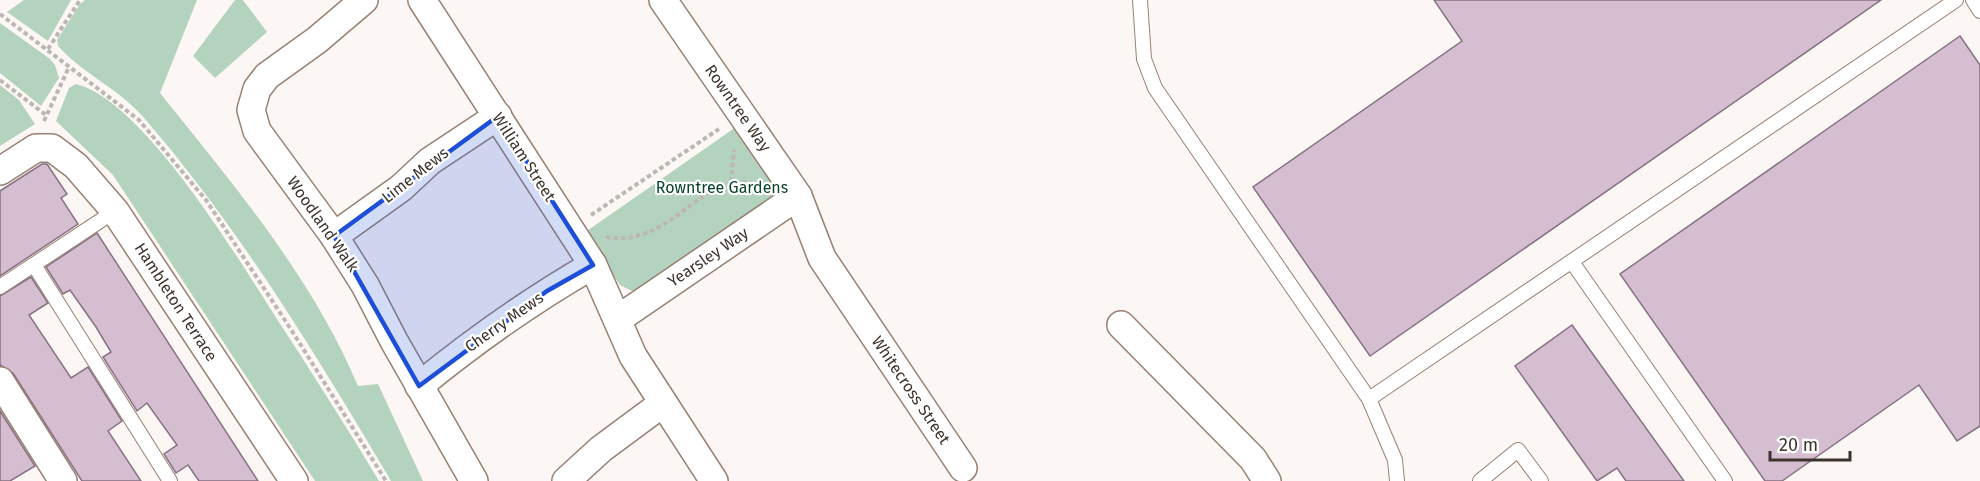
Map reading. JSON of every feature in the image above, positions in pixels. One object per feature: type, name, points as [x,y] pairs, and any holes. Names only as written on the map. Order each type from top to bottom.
[{"type":"street","name":"Woodland Walk","points":[[364,0],[317,40],[267,76],[257,89],[251,110],[257,131],[334,236],[365,285],[419,386],[474,481]]},
{"type":"street","name":"William Street","points":[[422,0],[593,265],[633,357],[714,481]]},
{"type":"street","name":"Rowntree Way","points":[[663,0],[798,196],[822,258],[858,313]]},
{"type":"street","name":"Lime Mews","points":[[334,236],[401,188],[430,161],[498,116]]},
{"type":"street","points":[[0,171],[36,148]]},
{"type":"street","name":"Hambleton Terrace","points":[[36,148],[52,148],[76,166],[115,211],[294,481]]},
{"type":"street","name":"Yearsley Way","points":[[618,319],[798,196]]},
{"type":"street","name":"Cherry Mews","points":[[419,386],[459,354],[548,291],[593,265]]},
{"type":"street","name":"Whitecross Street","points":[[858,313],[963,468]]},
{"type":"street","points":[[1121,325],[1253,459],[1267,481]]},
{"type":"street","points":[[0,381],[57,479]]},
{"type":"street","points":[[566,481],[601,449],[663,403]]},
{"type":"lane","points":[[1140,0],[1144,59],[1155,88],[1369,399],[1395,460],[1397,481]]},
{"type":"lane","points":[[1369,399],[1956,0]]},
{"type":"lane","points":[[1973,0],[1980,10]]},
{"type":"lane","points":[[0,287],[115,211]]},
{"type":"lane","points":[[1572,262],[1725,481]]},
{"type":"lane","points":[[34,265],[170,481]]},
{"type":"lane","points":[[1480,481],[1518,450],[1541,481]]},
{"type":"path","points":[[48,49],[80,0]]},
{"type":"path","points":[[0,14],[139,120],[206,200],[386,481]]},
{"type":"path","points":[[36,148],[46,115],[69,67]]},
{"type":"path","points":[[0,80],[46,115]]},
{"type":"path","points":[[570,229],[727,124]]},
{"type":"path","points":[[570,229],[613,238],[637,238],[662,226],[718,187],[731,182],[749,182],[798,196]]},
{"type":"highlighted area","points":[[498,116],[593,265],[547,291],[419,386],[334,236]]},
{"type":"green space","points":[[24,0],[71,0],[48,41],[7,12]]},
{"type":"green space","points":[[85,0],[197,0],[160,93],[243,197],[294,269],[318,307],[358,386],[378,384],[423,481],[391,481],[276,294],[213,204],[145,119],[125,99],[79,65],[58,46],[57,40],[80,4]]},
{"type":"green space","points":[[235,0],[243,0],[267,32],[215,78],[193,56]]},
{"type":"green space","points":[[0,23],[55,65],[59,78],[41,106],[0,73]]},
{"type":"green space","points":[[76,84],[103,97],[131,120],[188,186],[239,260],[379,481],[315,481],[113,175],[56,121],[69,88]]},
{"type":"green space","points":[[0,85],[19,100],[35,124],[0,146]]},
{"type":"green space","name":"Rowntree Gardens","points":[[736,127],[767,170],[773,189],[772,198],[645,289],[632,291],[620,285],[584,233]]},
{"type":"building","points":[[1434,0],[1881,0],[1370,356],[1253,187],[1462,41]]},
{"type":"building","points":[[1960,36],[1980,65],[1980,426],[1957,441],[1919,385],[1782,481],[1765,481],[1620,274]]},
{"type":"building","points":[[42,164],[47,164],[67,194],[61,198],[78,224],[0,276],[0,191]]},
{"type":"building","points":[[97,233],[258,481],[199,481],[188,465],[176,473],[164,454],[177,445],[147,403],[137,411],[103,357],[111,352],[96,327],[70,290],[63,294],[46,267]]},
{"type":"building","points":[[31,277],[48,303],[29,315],[71,378],[88,367],[122,421],[108,431],[141,481],[82,481],[13,373],[0,365],[0,296]]},
{"type":"building","points":[[1572,325],[1684,481],[1626,481],[1617,468],[1597,481],[1515,366]]},
{"type":"building","points":[[0,411],[35,466],[10,481],[0,481]]}]
